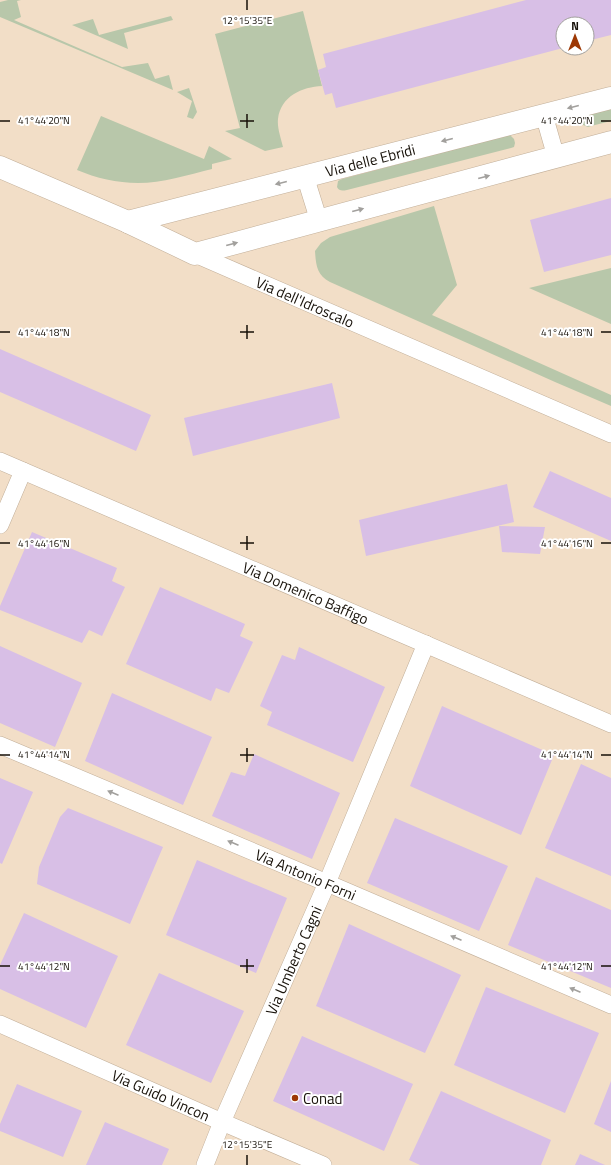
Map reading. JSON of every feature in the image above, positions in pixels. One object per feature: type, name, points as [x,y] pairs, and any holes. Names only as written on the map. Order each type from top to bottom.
[{"type":"street","name":"Via delle Ebridi","points":[[128,222],[611,98]]},
{"type":"street","points":[[544,115],[556,157]]},
{"type":"street","points":[[195,254],[611,142]]},
{"type":"street","name":"Via dell'Idroscalo","points":[[0,167],[128,222],[195,254],[611,434]]},
{"type":"street","points":[[305,176],[319,221]]},
{"type":"street","name":"Via Domenico Baffigo","points":[[0,461],[611,724]]},
{"type":"street","points":[[0,525],[23,471]]},
{"type":"street","name":"Via Umberto Cagni","points":[[205,1165],[222,1122],[326,883],[426,644]]},
{"type":"street","name":"Via Antonio Forni","points":[[0,745],[611,1005]]},
{"type":"street","name":"Via Guido Vincon","points":[[0,1024],[323,1165]]},
{"type":"green space","points":[[8,0],[21,0],[17,1],[21,17],[14,20],[122,67],[148,63],[155,79],[169,75],[173,90],[0,17],[0,2]]},
{"type":"green space","points":[[303,11],[322,86],[307,88],[300,91],[294,94],[283,104],[278,122],[283,147],[265,151],[225,131],[240,128],[215,34]]},
{"type":"green space","points":[[171,16],[173,20],[124,33],[128,49],[72,25],[93,19],[99,35]]},
{"type":"green space","points":[[189,88],[197,112],[193,119],[187,117],[192,101],[177,92]]},
{"type":"green space","points":[[611,108],[611,121],[588,127],[583,125],[582,120],[584,116]]},
{"type":"green space","points":[[101,116],[204,159],[209,146],[232,159],[212,164],[212,169],[147,183],[107,180],[77,170]]},
{"type":"green space","points":[[510,135],[514,139],[515,143],[514,147],[511,148],[344,191],[337,187],[338,181],[342,179]]},
{"type":"green space","points":[[434,206],[457,285],[432,315],[611,395],[611,406],[330,282],[322,276],[318,270],[315,251],[321,243],[330,237]]},
{"type":"green space","points":[[611,268],[611,324],[529,288]]},
{"type":"building","points":[[526,0],[611,0],[611,35],[595,39],[595,16],[555,16],[555,50],[336,108],[332,93],[325,95],[318,70],[326,67],[323,54]]},
{"type":"building","points":[[611,198],[611,255],[544,272],[530,220]]},
{"type":"building","points":[[0,349],[151,415],[136,451],[0,392]]},
{"type":"building","points":[[332,383],[340,418],[193,456],[184,418]]},
{"type":"building","points":[[550,471],[611,498],[611,541],[533,507]]},
{"type":"building","points":[[507,484],[514,522],[366,556],[359,520]]},
{"type":"building","points":[[499,526],[545,527],[540,554],[502,552]]},
{"type":"building","points":[[32,532],[117,568],[112,581],[125,587],[102,636],[89,630],[82,643],[0,610],[0,606]]},
{"type":"building","points":[[160,587],[245,624],[240,636],[253,642],[229,693],[216,688],[211,701],[126,664]]},
{"type":"building","points":[[0,646],[82,683],[55,747],[0,723]]},
{"type":"building","points":[[299,647],[385,687],[353,762],[267,725],[272,712],[260,706],[282,655],[295,660]]},
{"type":"building","points":[[112,693],[212,737],[183,805],[85,761]]},
{"type":"building","points":[[442,706],[554,755],[521,835],[410,786]]},
{"type":"building","points":[[254,754],[340,793],[312,859],[212,816],[231,772],[245,776]]},
{"type":"building","points":[[581,764],[611,778],[611,876],[545,848]]},
{"type":"building","points":[[0,778],[33,792],[2,864],[0,863]]},
{"type":"building","points":[[68,808],[163,847],[130,924],[37,884],[39,867],[60,817]]},
{"type":"building","points":[[395,818],[508,866],[479,931],[367,883]]},
{"type":"building","points":[[197,860],[287,898],[256,973],[166,935]]},
{"type":"building","points":[[536,877],[611,910],[611,988],[508,945]]},
{"type":"building","points":[[24,913],[118,956],[86,1028],[0,989],[0,965]]},
{"type":"building","points":[[349,924],[461,975],[425,1053],[316,1006]]},
{"type":"building","points":[[159,973],[244,1011],[211,1083],[126,1045]]},
{"type":"building","points":[[486,987],[599,1033],[565,1113],[454,1065]]},
{"type":"building","points":[[302,1036],[413,1084],[384,1151],[273,1101]]},
{"type":"building","points":[[611,1081],[611,1132],[594,1124]]},
{"type":"building","points":[[17,1084],[82,1111],[63,1157],[0,1131],[0,1124]]},
{"type":"building","points":[[441,1091],[551,1140],[541,1165],[420,1165],[409,1160]]},
{"type":"building","points":[[105,1122],[169,1149],[162,1165],[86,1165]]},
{"type":"building","points":[[580,1154],[605,1165],[575,1165]]},
{"type":"place","name":"Conad","points":[[295,1098]]}]
